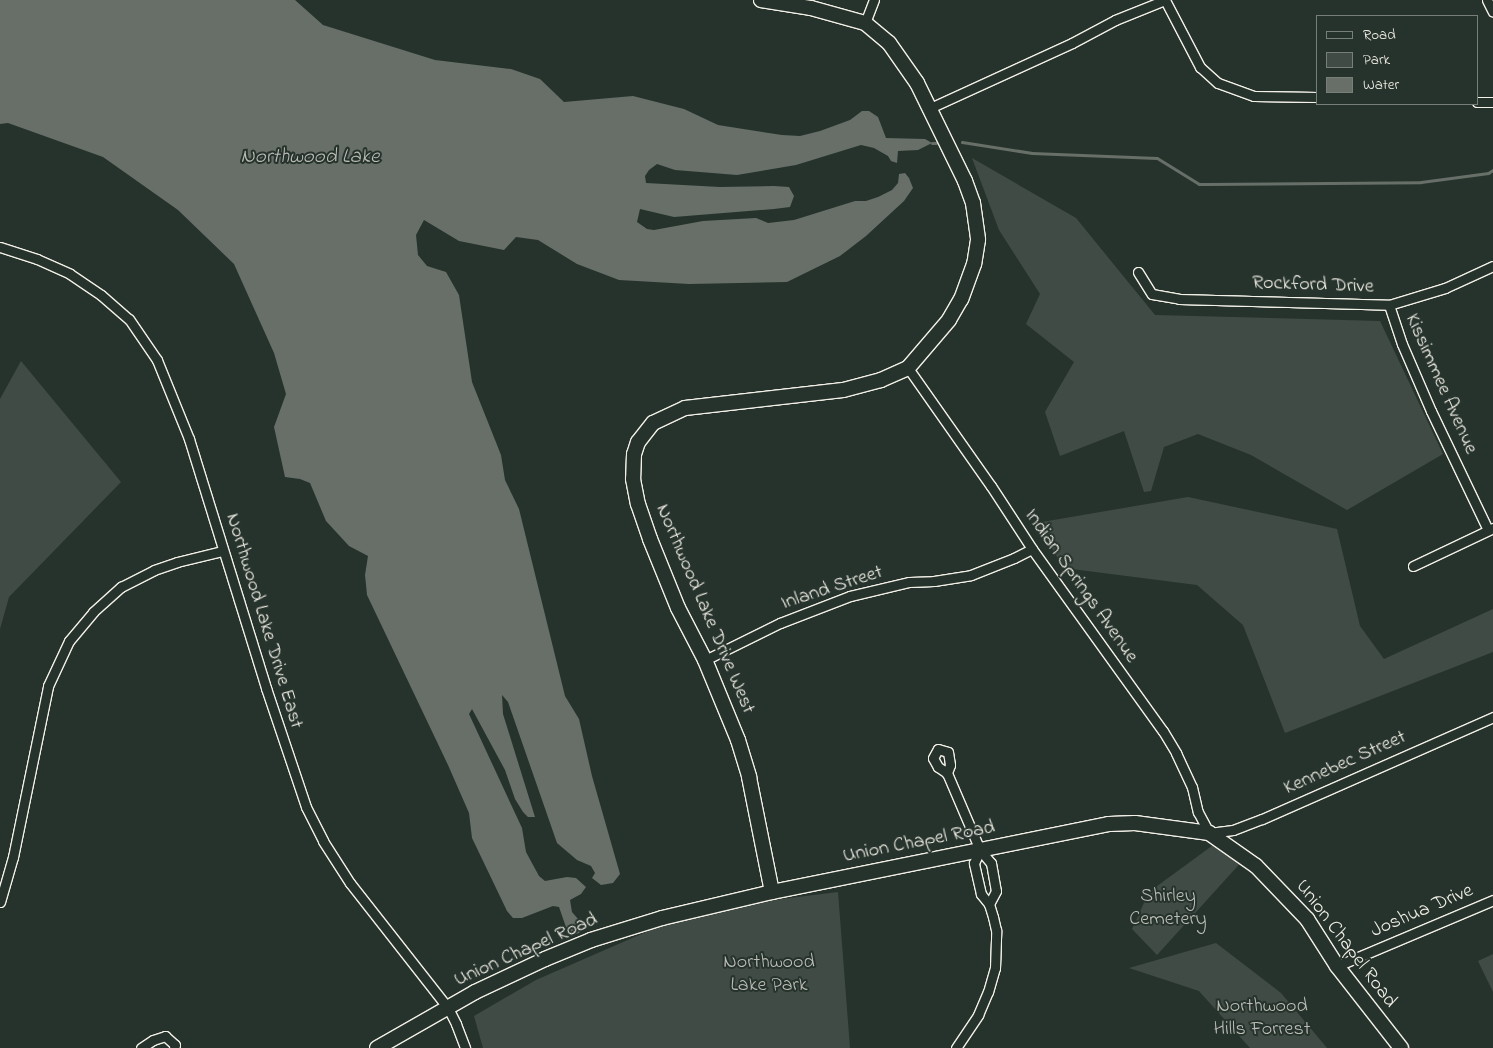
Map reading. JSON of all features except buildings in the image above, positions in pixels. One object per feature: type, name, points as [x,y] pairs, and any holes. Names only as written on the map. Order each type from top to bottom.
[{"type":"street","name":"Northwood Lake Drive West","points":[[761,0],[798,5],[864,23],[889,43],[904,62],[930,108],[973,203],[978,240],[974,264],[962,299],[949,320],[908,368],[881,380],[843,390],[685,408],[663,417],[645,432],[636,448],[633,466],[638,504],[672,593],[705,660],[738,740],[749,777],[772,892]]},
{"type":"street","points":[[864,23],[874,0]]},
{"type":"street","points":[[930,108],[1072,43],[1115,20],[1165,0],[1200,67],[1218,83],[1254,96],[1316,97]]},
{"type":"street","points":[[1487,0],[1493,12]]},
{"type":"street","points":[[1478,102],[1493,102]]},
{"type":"street","name":"Northwood Lake Drive East","points":[[0,248],[37,259],[70,274],[120,310],[137,329],[157,360],[177,404],[212,510],[222,551],[306,807],[323,841],[364,902],[396,939],[448,1008],[465,1048]]},
{"type":"street","name":"Rockford Drive","points":[[1138,272],[1152,294],[1179,299],[1389,305],[1445,288],[1493,266]]},
{"type":"street","name":"Kissimmee Avenue","points":[[1389,305],[1400,339],[1431,412],[1491,529]]},
{"type":"street","name":"Indian Springs Avenue","points":[[908,368],[991,486],[1032,549],[1172,746],[1192,788],[1198,812],[1209,833]]},
{"type":"street","points":[[1413,566],[1491,529]]},
{"type":"street","name":"Inland Street","points":[[705,660],[780,623],[850,596],[909,582],[934,581],[971,575],[1032,549]]},
{"type":"street","points":[[0,902],[13,857],[48,686],[69,641],[93,612],[122,587],[177,562],[222,551]]},
{"type":"street","name":"Kennebec Street","points":[[1209,833],[1233,830],[1262,819],[1493,717]]},
{"type":"street","points":[[947,773],[980,850],[991,864],[996,891],[989,904]]},
{"type":"street","name":"Union Chapel Road","points":[[377,1048],[484,988],[591,940],[670,916],[772,892],[1109,824],[1148,823],[1209,833],[1256,866],[1307,919],[1337,966],[1401,1048]]},
{"type":"street","points":[[956,1048],[978,1015],[988,992],[995,968],[996,930],[989,904],[981,894],[974,863],[980,850]]},
{"type":"street","name":"Joshua Drive","points":[[1337,966],[1493,900]]},
{"type":"street","points":[[141,1048],[165,1036],[175,1045],[174,1048]]},
{"type":"green space","points":[[972,158],[1076,218],[1155,315],[1380,321],[1443,454],[1347,510],[1251,455],[1198,434],[1164,447],[1151,491],[1144,492],[1124,431],[1060,456],[1045,412],[1074,362],[1026,324],[1040,294],[999,230]]},
{"type":"green space","points":[[21,361],[121,482],[9,597],[0,629],[0,399]]},
{"type":"green space","points":[[1188,497],[1337,529],[1360,626],[1384,659],[1493,609],[1493,652],[1285,733],[1243,625],[1197,585],[1064,568],[1036,523]]},
{"type":"green space","name":"Shirley Cemetery","points":[[1220,840],[1245,858],[1157,955],[1132,929],[1149,892]]},
{"type":"green space","name":"Northwood Lake Park","points":[[838,892],[850,1048],[483,1048],[474,1016],[536,980],[646,932],[686,911]]},
{"type":"green space","name":"Northwood Hills Forrest","points":[[1216,943],[1281,993],[1327,1048],[1250,1048],[1199,991],[1129,968]]},
{"type":"green space","points":[[1493,954],[1493,992],[1478,961]]},
{"type":"water","name":"Northwood Lake","points":[[0,0],[295,0],[323,25],[435,60],[511,69],[540,79],[564,102],[633,96],[684,109],[718,125],[800,136],[850,120],[862,111],[869,111],[878,117],[886,138],[925,139],[932,143],[918,150],[898,151],[897,163],[891,161],[888,156],[874,148],[861,145],[796,165],[737,175],[675,170],[657,164],[649,170],[645,176],[646,183],[720,187],[789,187],[794,196],[790,207],[774,209],[674,217],[640,209],[637,222],[647,229],[654,230],[703,221],[756,218],[768,223],[794,220],[855,201],[866,201],[878,197],[892,190],[898,183],[899,174],[905,173],[913,188],[904,201],[866,236],[840,256],[787,282],[689,284],[619,280],[577,264],[538,240],[516,237],[504,250],[459,241],[424,220],[416,235],[418,255],[427,266],[446,272],[459,295],[472,382],[501,455],[505,480],[519,509],[565,696],[579,719],[592,776],[620,874],[613,883],[601,885],[592,878],[595,873],[591,866],[577,860],[557,843],[508,702],[502,695],[503,714],[535,817],[528,817],[523,812],[515,799],[505,770],[472,709],[469,714],[522,828],[526,852],[539,876],[545,881],[567,877],[576,878],[586,887],[581,894],[570,900],[572,912],[584,926],[579,933],[571,936],[568,933],[559,907],[553,906],[522,918],[513,918],[507,911],[472,838],[469,813],[448,765],[367,595],[365,575],[368,556],[349,546],[326,521],[310,483],[300,479],[285,477],[274,427],[286,394],[274,353],[234,264],[178,210],[103,157],[8,123],[0,124]]},
{"type":"waterway","points":[[962,142],[1032,153],[1157,158],[1199,184],[1421,182],[1488,173],[1493,170]]}]
